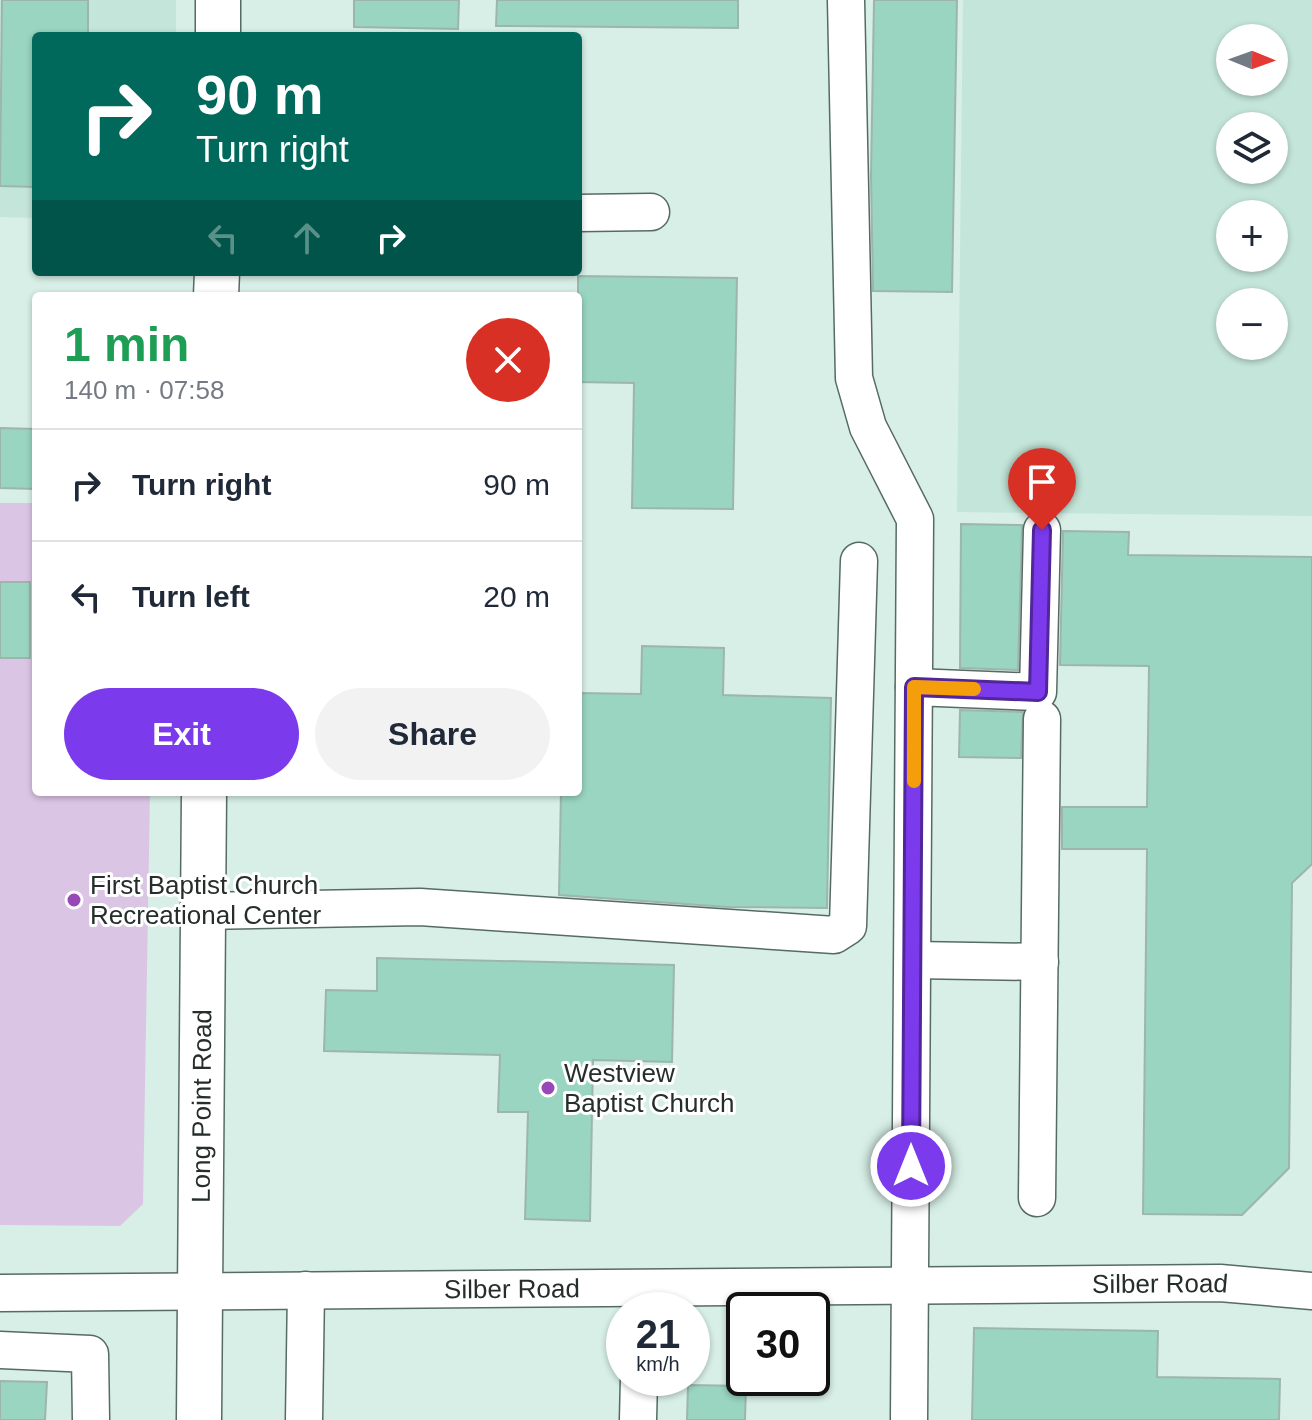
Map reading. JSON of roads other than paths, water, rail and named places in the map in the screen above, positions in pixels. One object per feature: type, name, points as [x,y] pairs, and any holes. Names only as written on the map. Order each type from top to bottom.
[{"type":"main road","points":[[218,0],[218,32]]},
{"type":"main road","name":"Long Point Road","points":[[199,1420],[203,1292],[204,796]]},
{"type":"street","points":[[846,0],[854,378],[868,427],[915,519],[909,1420]]},
{"type":"street","points":[[582,213],[651,212]]},
{"type":"street","points":[[914,687],[1038,692],[1042,530]]},
{"type":"street","points":[[202,911],[420,907],[834,935],[848,926],[859,561]]},
{"type":"street","points":[[1037,1198],[1042,719]]},
{"type":"street","points":[[913,960],[1040,962]]},
{"type":"street","name":"Silber Road","points":[[710,1295],[910,1285],[1220,1283],[1312,1291]]},
{"type":"street","points":[[304,1420],[306,1290]]},
{"type":"street","name":"Silber Road","points":[[0,1293],[306,1290],[606,1297]]},
{"type":"street","points":[[77,1353],[80,1292]]},
{"type":"street","points":[[0,1350],[90,1354],[91,1420]]},
{"type":"street","points":[[638,1420],[639,1396]]},
{"type":"place","name":"First Baptist Church Recreational Center","points":[[74,900]]},
{"type":"place","name":"Westview Baptist Church","points":[[548,1088]]}]
